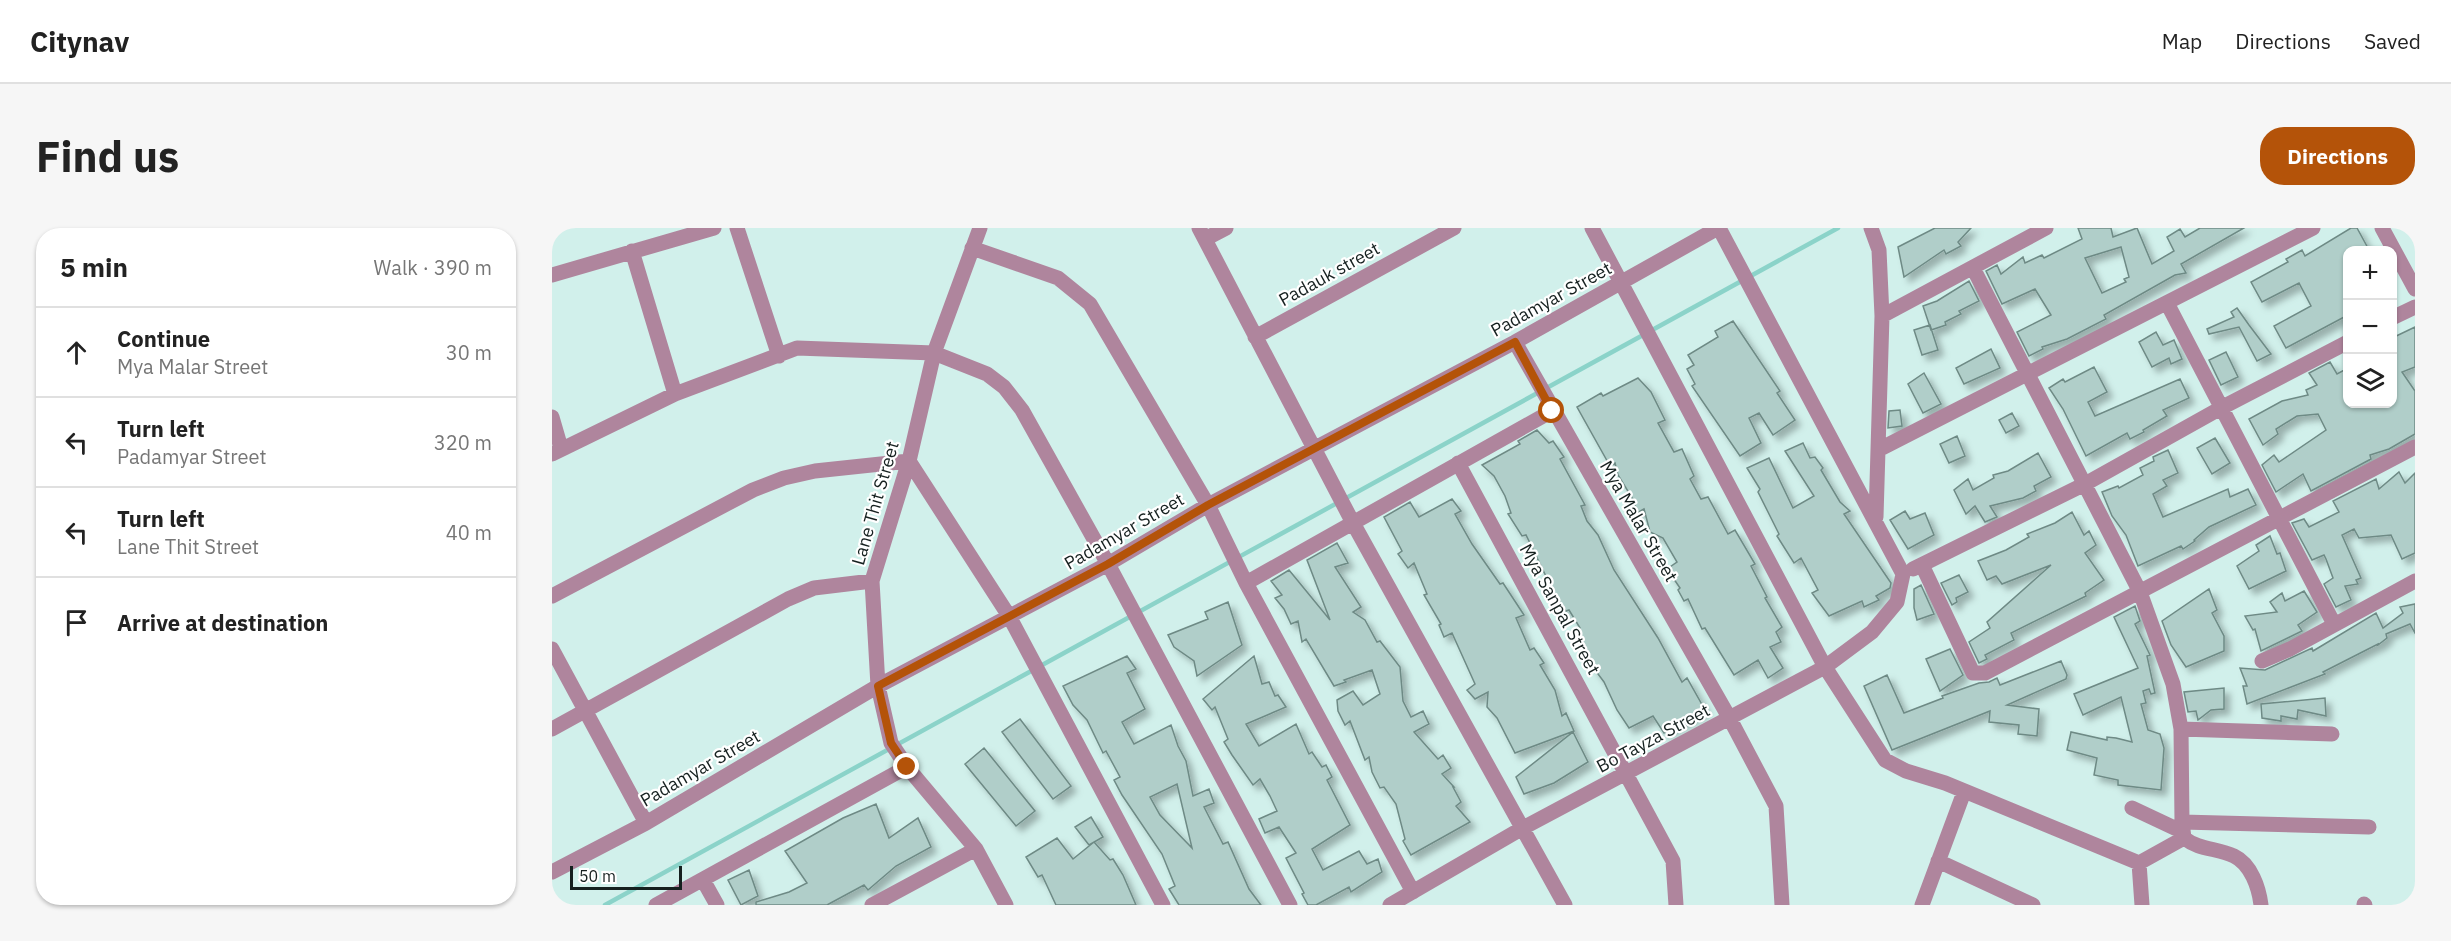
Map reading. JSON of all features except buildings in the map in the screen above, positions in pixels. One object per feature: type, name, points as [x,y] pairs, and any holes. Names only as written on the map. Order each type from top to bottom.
[{"type":"street","points":[[552,275],[714,228]]},
{"type":"street","points":[[737,228],[779,356]]},
{"type":"street","name":"Lane Thit Street","points":[[980,228],[934,353],[909,461],[872,581],[878,686],[891,743],[907,767],[976,849],[1006,905]]},
{"type":"street","points":[[1226,228],[1202,234],[1353,523],[1565,905]]},
{"type":"street","name":"Padauk street","points":[[1255,337],[1454,228]]},
{"type":"street","points":[[1592,228],[1825,667],[1886,760],[1906,771],[1945,783],[2139,864]]},
{"type":"street","points":[[1718,228],[1903,574],[2085,484],[2221,408],[2343,345]]},
{"type":"street","name":"Padamyar Street","points":[[552,872],[645,823],[878,686],[1108,564],[1208,505],[1515,342],[1718,228]]},
{"type":"street","points":[[1871,228],[1879,250],[1882,316],[1876,520]]},
{"type":"street","points":[[1882,316],[2046,228]]},
{"type":"street","points":[[1878,450],[2313,228]]},
{"type":"street","points":[[2382,228],[2415,289]]},
{"type":"street","points":[[972,248],[1058,278],[1090,304],[1208,505],[1246,583],[1413,892]]},
{"type":"street","points":[[632,251],[675,394]]},
{"type":"street","points":[[1973,268],[2140,592],[2173,684],[2181,729],[2183,831],[2192,844],[2235,856],[2247,867],[2259,889],[2261,905]]},
{"type":"street","points":[[2167,303],[2334,624]]},
{"type":"street","points":[[2397,316],[2415,307]]},
{"type":"street","name":"Mya Malar Street","points":[[1515,342],[1552,411],[1730,719],[1776,806],[1782,905]]},
{"type":"street","points":[[552,417],[556,451],[675,394],[796,348],[934,353],[987,374],[1005,387],[1022,410],[1108,564],[1290,905]]},
{"type":"street","points":[[1246,583],[1552,411]]},
{"type":"street","points":[[1922,565],[1973,673],[1985,673],[2415,447]]},
{"type":"street","points":[[552,596],[753,490],[784,478],[815,471],[909,461],[1009,616],[1163,905]]},
{"type":"street","name":"Mya Sanpal Street","points":[[1458,464],[1673,861],[1676,905]]},
{"type":"street","name":"Bo Tayza Street","points":[[1390,905],[1521,829],[1825,667],[1872,632],[1897,602],[1903,574]]},
{"type":"street","points":[[552,729],[788,598],[832,584],[872,581]]},
{"type":"street","points":[[2262,661],[2290,649],[2415,581]]},
{"type":"street","points":[[552,649],[645,823]]},
{"type":"street","points":[[2181,729],[2332,734]]},
{"type":"street","points":[[656,905],[907,767]]},
{"type":"street","points":[[1922,905],[1964,792]]},
{"type":"street","points":[[2132,808],[2183,831],[2369,827]]},
{"type":"street","points":[[2139,864],[2183,831]]},
{"type":"street","points":[[872,905],[976,849]]},
{"type":"street","points":[[1938,861],[2033,905]]},
{"type":"street","points":[[2139,864],[2142,905]]},
{"type":"street","points":[[703,880],[717,905]]},
{"type":"waterway","points":[[605,905],[1838,228]]},
{"type":"route","points":[[907,767],[891,743],[878,686],[1108,564],[1208,505],[1515,342],[1552,411]]}]
